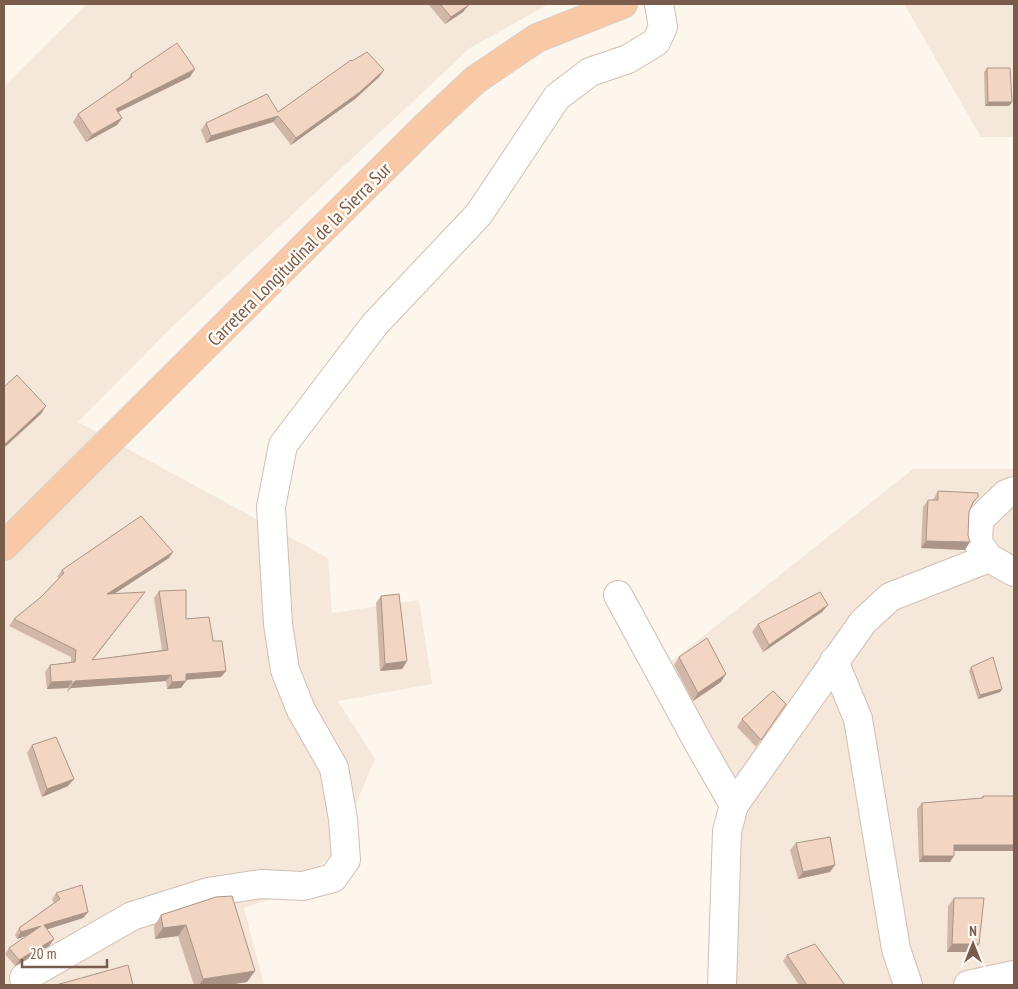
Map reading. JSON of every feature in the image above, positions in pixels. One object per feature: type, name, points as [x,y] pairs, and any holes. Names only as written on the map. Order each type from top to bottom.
[{"type":"highway","name":"Carretera Longitudinal de la Sierra Sur","points":[[4,546],[425,127],[475,80],[537,38],[623,4]]},
{"type":"street","points":[[24,978],[132,916],[208,892],[261,884],[303,886],[333,878],[346,860],[343,819],[334,768],[302,710],[285,670],[278,624],[271,507],[282,445],[375,324],[479,214],[557,97],[590,72],[628,59],[656,42],[663,27],[659,4]]},
{"type":"street","points":[[1014,491],[1006,494],[979,520],[978,543],[989,558],[1014,572]]},
{"type":"street","points":[[722,985],[727,831],[734,805],[863,622],[890,597],[989,558]]},
{"type":"street","points":[[618,595],[734,805]]},
{"type":"street","points":[[834,661],[858,719],[896,949],[908,985]]},
{"type":"street","points":[[968,985],[1014,975]]},
{"type":"shaded area","points":[[87,4],[549,4],[470,48],[172,327],[78,422],[328,558],[332,613],[419,600],[432,684],[338,701],[375,759],[335,853],[283,895],[244,908],[264,985],[4,985],[4,86]]},
{"type":"shaded area","points":[[904,4],[1014,4],[1014,137],[981,137]]},
{"type":"shaded area","points":[[913,469],[1014,469],[1014,985],[734,985],[729,816],[648,680]]},
{"type":"building","points":[[440,4],[468,4],[469,5],[451,17]]},
{"type":"building","points":[[177,43],[195,69],[116,109],[122,118],[92,135],[78,114],[132,77],[131,74]]},
{"type":"building","points":[[367,52],[384,70],[360,92],[296,138],[278,116],[211,136],[206,123],[267,94],[278,112],[351,60]]},
{"type":"building","points":[[987,68],[1010,68],[1012,102],[988,102]]},
{"type":"building","points":[[17,375],[46,406],[4,445],[4,387]]},
{"type":"building","points":[[938,491],[978,493],[978,497],[973,502],[969,512],[968,535],[970,542],[926,541],[928,500],[938,500]]},
{"type":"building","points":[[141,516],[173,552],[107,594],[145,592],[92,660],[168,650],[159,591],[186,590],[186,619],[209,617],[213,641],[222,641],[226,671],[186,674],[186,681],[172,682],[171,675],[75,681],[72,685],[72,681],[51,682],[50,665],[75,662],[76,650],[14,619],[41,597],[64,573],[62,570]]},
{"type":"building","points":[[820,592],[828,605],[769,645],[758,624]]},
{"type":"building","points":[[399,594],[407,661],[385,664],[381,596]]},
{"type":"building","points":[[707,638],[726,674],[698,693],[679,657]]},
{"type":"building","points":[[993,657],[1002,689],[980,695],[971,667]]},
{"type":"building","points":[[773,691],[786,704],[761,740],[742,719]]},
{"type":"building","points":[[56,737],[74,779],[47,789],[32,745]]},
{"type":"building","points":[[983,796],[1014,796],[1014,845],[954,845],[954,856],[923,856],[922,803],[983,798]]},
{"type":"building","points":[[830,837],[835,865],[803,872],[796,843]]},
{"type":"building","points":[[82,885],[88,912],[44,925],[54,939],[19,960],[9,948],[41,926],[21,932],[19,928],[60,899],[56,893]]},
{"type":"building","points":[[232,896],[255,971],[203,979],[186,925],[163,928],[161,915],[216,897]]},
{"type":"building","points":[[954,898],[984,898],[979,944],[952,944]]},
{"type":"building","points":[[815,944],[845,985],[807,985],[787,955]]},
{"type":"building","points":[[128,965],[133,985],[56,985]]}]
